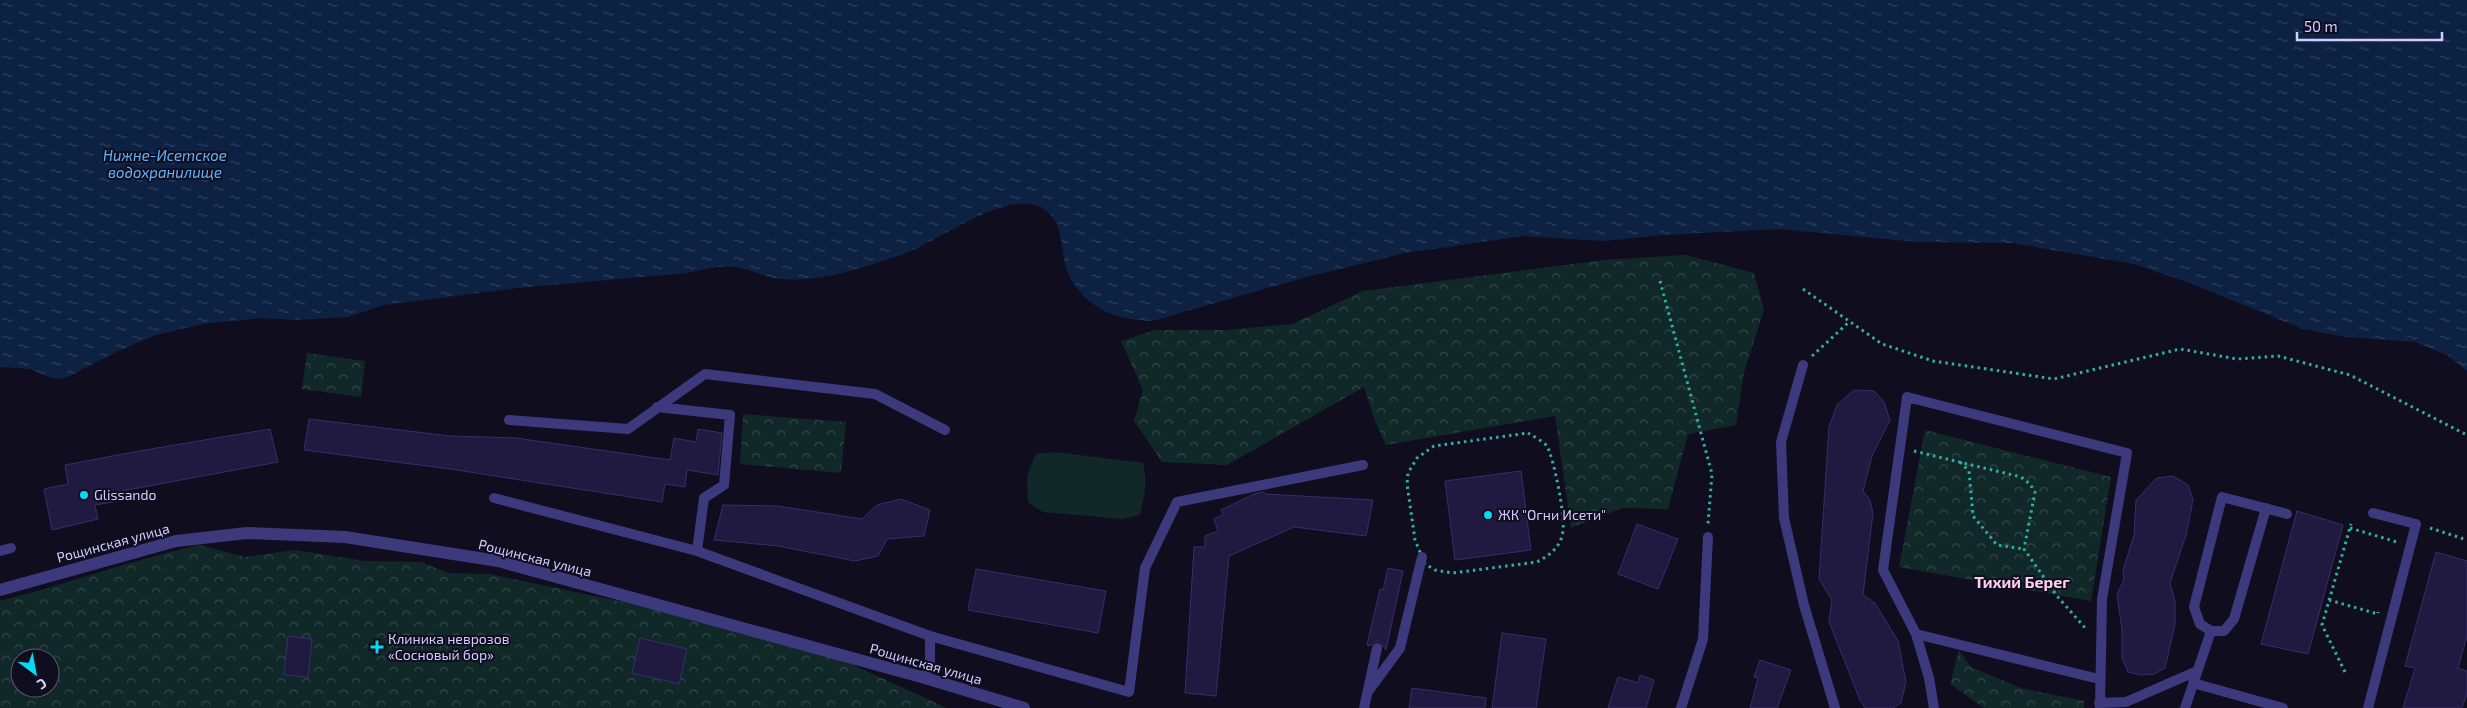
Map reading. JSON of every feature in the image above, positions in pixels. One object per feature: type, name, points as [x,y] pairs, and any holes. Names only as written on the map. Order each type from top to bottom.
[{"type":"street","name":"Рощинская улица","points":[[0,590],[176,541],[247,533],[345,537],[498,561],[925,678],[1024,708]]},
{"type":"lane","points":[[1803,365],[1781,442],[1784,518],[1804,606],[1835,708]]},
{"type":"lane","points":[[509,420],[628,428],[705,374],[875,394],[945,430]]},
{"type":"lane","points":[[1934,708],[1929,678],[1916,634],[1883,570],[1907,397],[2127,453],[2102,599],[2099,706],[2126,702],[2197,670]]},
{"type":"lane","points":[[658,407],[730,415],[724,485],[704,498],[697,551]]},
{"type":"lane","points":[[494,498],[697,551],[930,636],[1129,692],[1145,568],[1177,502],[1363,465]]},
{"type":"lane","points":[[2266,508],[2234,618],[2224,631],[2211,631],[2200,624],[2194,607],[2222,497],[2266,508],[2288,514]]},
{"type":"lane","points":[[2368,708],[2416,524],[2373,513]]},
{"type":"lane","points":[[1681,708],[1703,639],[1708,537]]},
{"type":"lane","points":[[0,551],[11,548]]},
{"type":"lane","points":[[1367,693],[1400,648],[1422,557]]},
{"type":"lane","points":[[2185,708],[2211,631]]},
{"type":"lane","points":[[1916,634],[2099,679]]},
{"type":"lane","points":[[925,678],[930,663],[930,636]]},
{"type":"lane","points":[[1364,708],[1377,648]]},
{"type":"lane","points":[[2193,683],[2283,708]]},
{"type":"path","points":[[1660,281],[1712,474],[1708,537]]},
{"type":"path","points":[[1803,289],[1882,344],[1933,361],[2054,379],[2180,349],[2238,359],[2278,356],[2350,374],[2467,435]]},
{"type":"path","points":[[1803,365],[1849,322]]},
{"type":"path","points":[[1528,433],[1546,444],[1555,463],[1564,530],[1557,547],[1550,555],[1537,562],[1452,573],[1434,570],[1425,564],[1422,557],[1415,540],[1407,484],[1408,473],[1417,458],[1434,446],[1528,433]]},
{"type":"path","points":[[1921,452],[2021,477],[2030,484],[2035,492],[2024,549]]},
{"type":"path","points":[[1960,462],[1969,471],[1973,516],[1998,545],[2024,549],[2058,596],[2100,645]]},
{"type":"path","points":[[2416,524],[2467,540]]},
{"type":"path","points":[[2345,672],[2322,625],[2351,526],[2399,542],[2396,551]]},
{"type":"path","points":[[2329,600],[2378,614],[2380,606]]},
{"type":"green space","points":[[1686,255],[1754,273],[1764,310],[1744,372],[1736,425],[1688,434],[1668,509],[1622,508],[1571,528],[1555,416],[1386,445],[1375,421],[1364,387],[1227,465],[1162,462],[1134,421],[1143,390],[1121,341],[1155,330],[1226,330],[1292,324],[1363,291],[1604,260]]},
{"type":"green space","points":[[307,353],[365,361],[361,397],[302,389]]},
{"type":"green space","points":[[743,414],[846,422],[841,473],[740,464]]},
{"type":"green space","points":[[1925,430],[2111,477],[2091,601],[1899,567]]},
{"type":"green space","points":[[1055,452],[1143,463],[1145,483],[1140,515],[1122,519],[1043,512],[1028,502],[1027,476],[1036,454]]},
{"type":"green space","name":"Клиника неврозов «Сосновый бор»","points":[[199,545],[245,557],[294,550],[365,561],[421,562],[448,573],[489,574],[643,606],[827,653],[947,708],[0,708],[0,601]]},
{"type":"green space","points":[[1959,650],[1971,667],[2021,688],[2084,701],[2084,708],[1984,708],[1950,684]]},
{"type":"water","name":"Нижне-Исетское водохранилище","points":[[0,0],[2467,0],[2467,371],[2447,355],[2415,342],[2347,337],[2303,329],[2187,282],[2134,264],[2012,243],[1918,242],[1779,229],[1664,235],[1603,241],[1524,236],[1405,253],[1303,278],[1152,321],[1128,319],[1097,307],[1079,291],[1068,272],[1055,221],[1049,213],[1040,207],[1025,203],[989,212],[898,256],[828,276],[778,279],[736,267],[718,267],[688,273],[517,288],[384,305],[348,317],[294,320],[260,318],[202,324],[156,335],[114,353],[68,377],[51,378],[30,369],[0,367]]},
{"type":"building","points":[[1854,390],[1874,391],[1884,402],[1890,420],[1872,456],[1863,491],[1870,500],[1873,513],[1863,595],[1875,603],[1898,641],[1906,682],[1901,703],[1893,708],[1865,708],[1860,700],[1829,622],[1832,600],[1819,579],[1829,427],[1837,405]]},
{"type":"building","points":[[309,419],[450,436],[516,438],[670,460],[674,438],[696,442],[698,429],[722,433],[718,475],[687,470],[685,487],[665,484],[662,502],[450,469],[304,450]]},
{"type":"building","points":[[270,429],[278,462],[122,491],[124,500],[95,505],[98,519],[52,530],[44,489],[68,484],[65,465]]},
{"type":"building","name":"ЖК \"Огни Исети\"","points":[[1521,471],[1531,550],[1455,560],[1445,481]]},
{"type":"building","points":[[2173,476],[2188,485],[2193,500],[2186,535],[2170,583],[2175,601],[2175,624],[2165,668],[2154,674],[2141,675],[2128,672],[2122,658],[2122,630],[2117,594],[2124,580],[2123,570],[2134,535],[2136,500],[2157,478]]},
{"type":"building","points":[[1264,492],[1265,494],[1373,500],[1366,536],[1294,527],[1229,556],[1216,696],[1185,693],[1194,547],[1205,547],[1205,536],[1218,531],[1214,519],[1223,515],[1221,510],[1254,494]]},
{"type":"building","points":[[901,499],[930,510],[924,536],[887,539],[878,556],[855,561],[778,546],[714,540],[723,505],[778,506],[862,519],[877,505]]},
{"type":"building","points":[[2297,511],[2343,525],[2308,654],[2261,644]]},
{"type":"building","points":[[1637,524],[1678,539],[1658,589],[1618,574]]},
{"type":"building","points":[[2436,552],[2467,561],[2467,636],[2458,668],[2467,671],[2467,693],[2462,708],[2403,708],[2415,668],[2405,666]]},
{"type":"building","points":[[1388,568],[1403,571],[1386,650],[1379,641],[1374,642],[1370,646],[1367,645],[1380,589],[1383,590]]},
{"type":"building","points":[[976,569],[1106,591],[1098,633],[968,610]]},
{"type":"building","points":[[1502,633],[1546,639],[1536,708],[1492,708]]},
{"type":"building","points":[[288,636],[312,639],[308,677],[284,675]]},
{"type":"building","points":[[640,638],[687,649],[679,684],[632,673]]},
{"type":"building","points":[[1760,660],[1791,670],[1777,708],[1750,708],[1758,678],[1754,677]]},
{"type":"building","points":[[1640,675],[1654,680],[1646,708],[1608,708],[1618,677],[1638,683]]},
{"type":"building","points":[[1412,688],[1486,698],[1485,708],[1409,708]]},
{"type":"place","name":"Glissando","points":[[84,495]]},
{"type":"place","name":"ЖК \"Огни Исети\"","points":[[1488,515]]},
{"type":"place","name":"Клиника неврозов «Сосновый бор»","points":[[377,647]]},
{"type":"district","name":"Тихий Берег","points":[[2022,582]]}]
